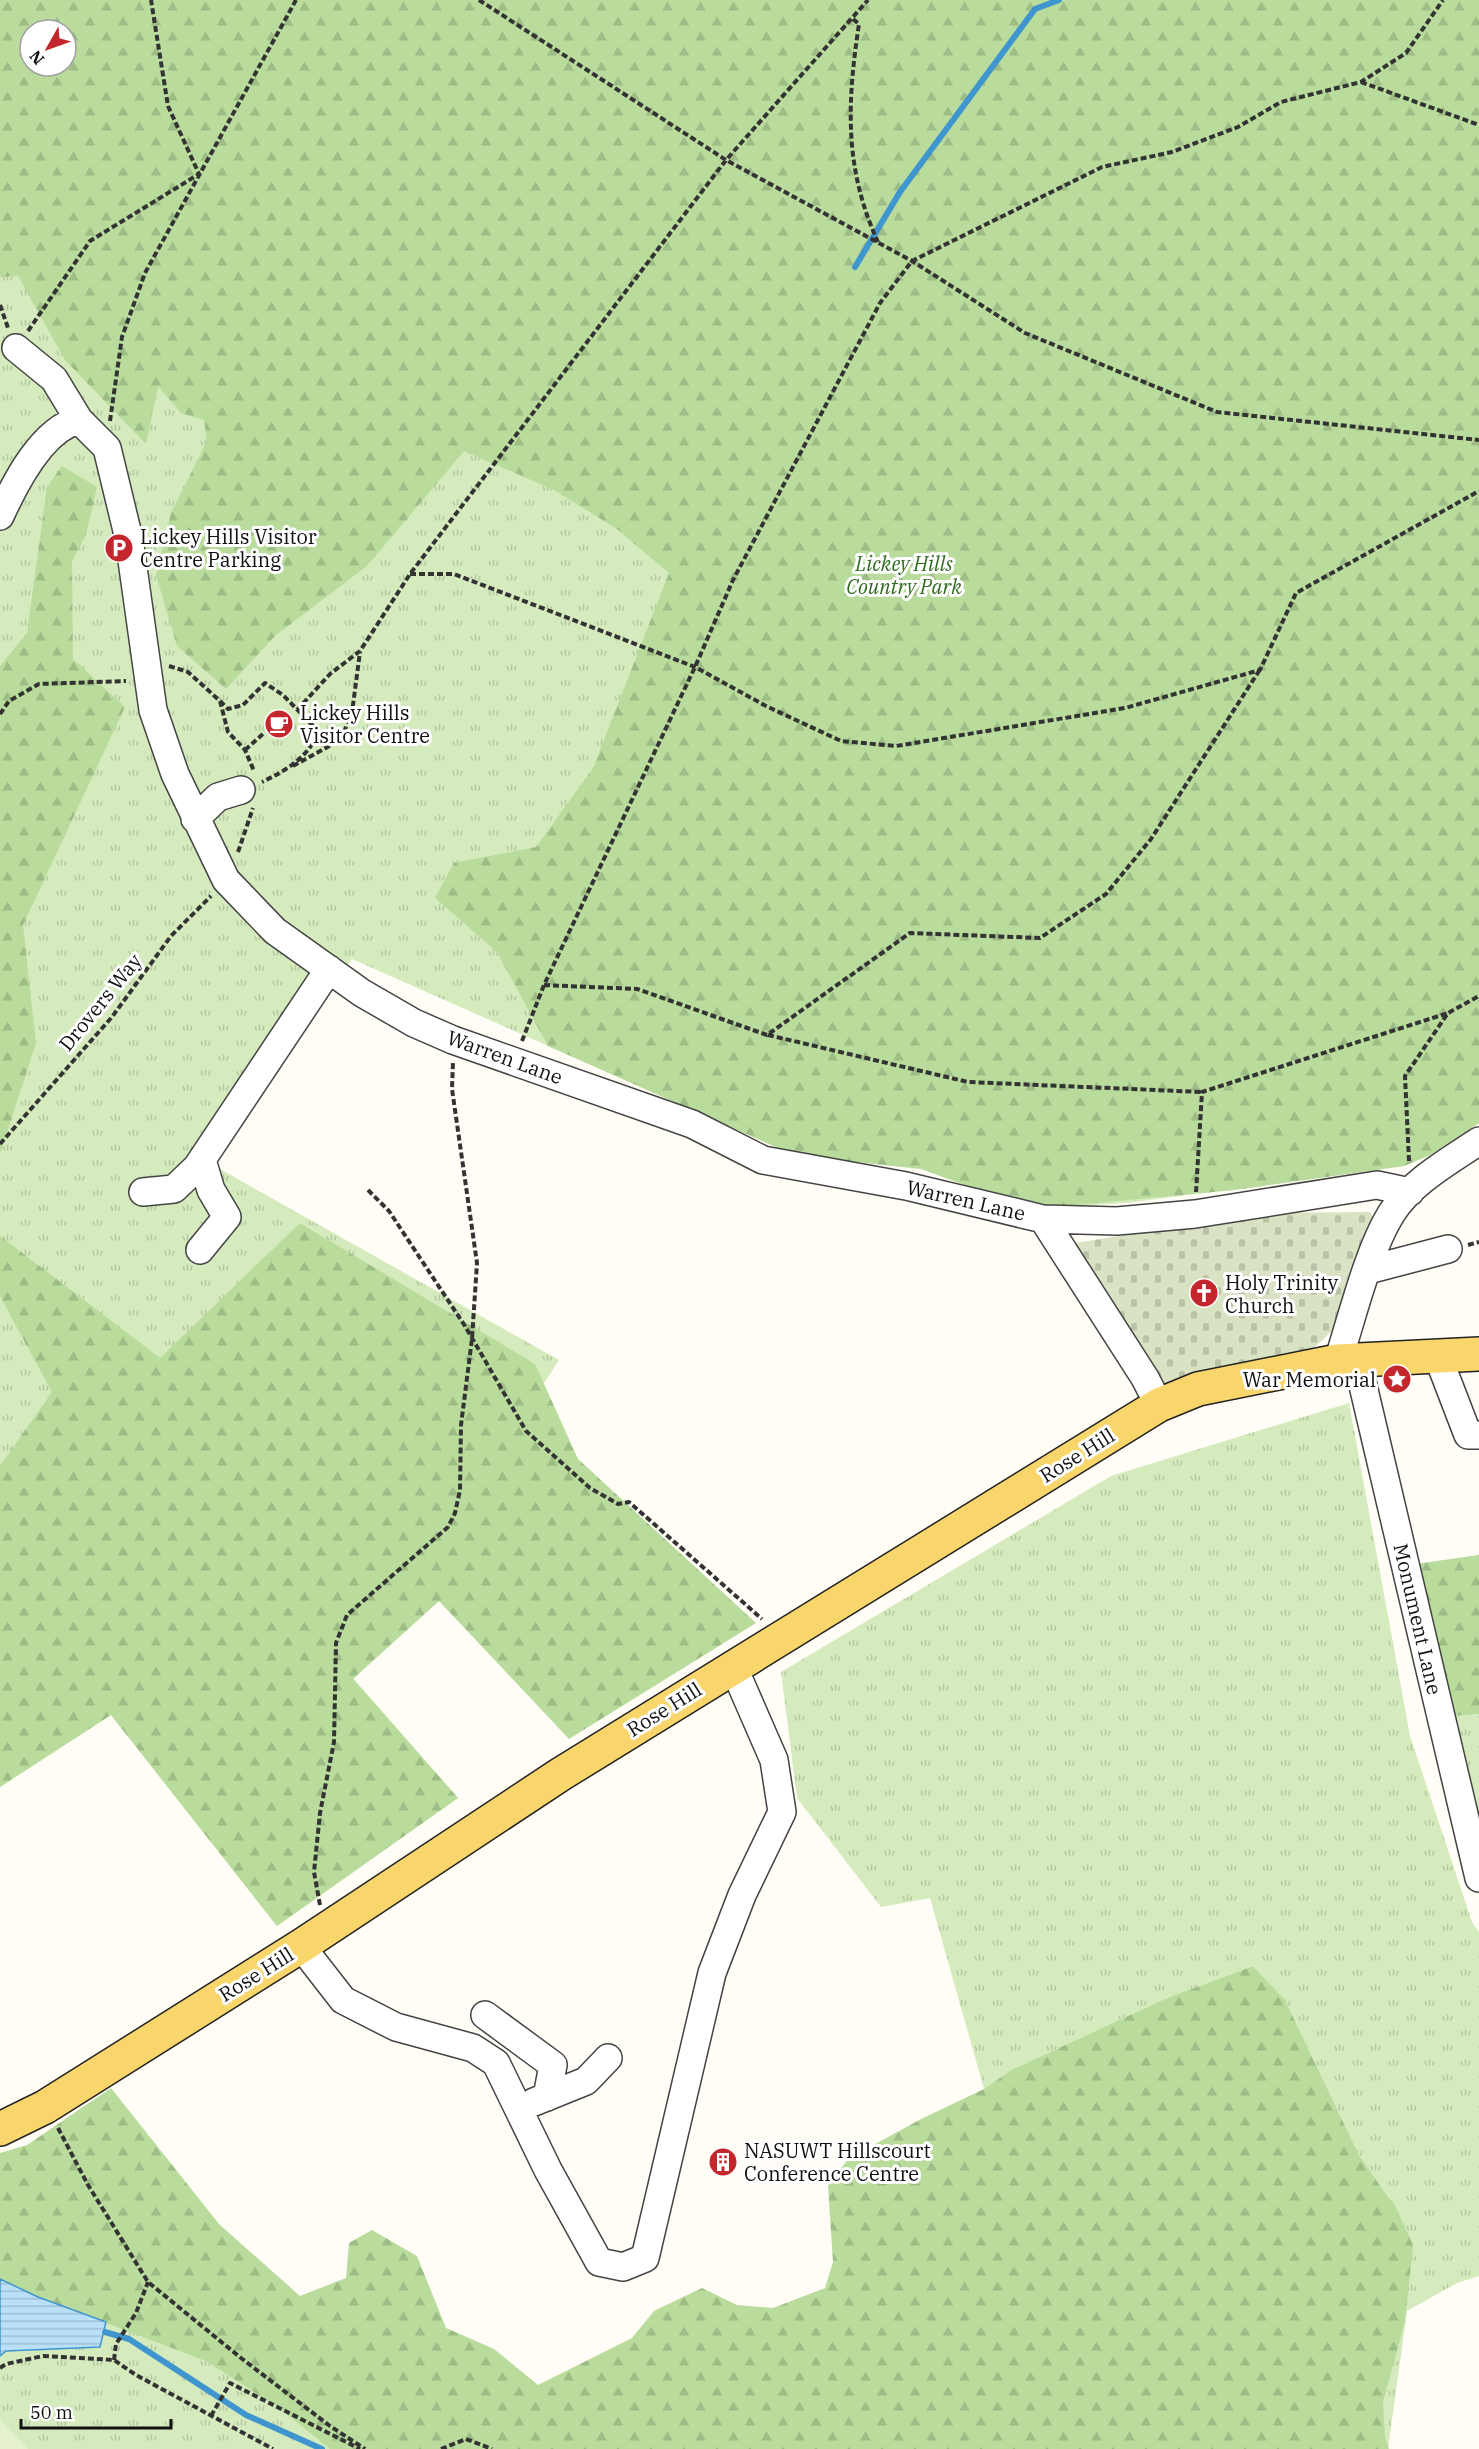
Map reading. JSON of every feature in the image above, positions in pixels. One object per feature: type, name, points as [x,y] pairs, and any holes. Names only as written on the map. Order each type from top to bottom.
[{"type":"main road","name":"Rose Hill","points":[[0,2129],[45,2107],[733,1666],[1159,1405],[1198,1389],[1348,1361],[1479,1354]]},
{"type":"street","points":[[16,348],[54,379],[79,420],[107,448]]},
{"type":"street","points":[[0,516],[16,481],[42,447],[63,424],[79,420]]},
{"type":"street","name":"Warren Lane","points":[[107,448],[129,539],[153,710],[195,819],[226,880],[275,931],[362,993],[414,1023],[453,1040],[692,1124],[762,1160],[906,1185],[1043,1219],[1117,1221],[1195,1214],[1377,1185],[1410,1192]]},
{"type":"street","points":[[195,819],[218,797],[251,792]]},
{"type":"street","points":[[144,1191],[174,1189],[202,1160],[329,969]]},
{"type":"street","points":[[1348,1361],[1368,1270],[1391,1214],[1410,1192],[1479,1141]]},
{"type":"street","points":[[200,1250],[227,1217],[211,1190],[202,1160]]},
{"type":"street","name":"Warren Lane","points":[[1043,1219],[1145,1378],[1159,1405]]},
{"type":"street","points":[[1368,1270],[1448,1249]]},
{"type":"street","points":[[1438,1357],[1468,1435],[1479,1435]]},
{"type":"street","name":"Monument Lane","points":[[1348,1361],[1479,1878]]},
{"type":"street","points":[[313,1937],[343,2000],[396,2027],[473,2048],[496,2063],[549,2170],[599,2262],[622,2267],[645,2258],[712,1973],[742,1895],[782,1812],[774,1760],[733,1666]]},
{"type":"street","points":[[485,2015],[553,2065],[547,2097]]},
{"type":"street","points":[[519,2109],[586,2081],[608,2058]]},
{"type":"path","points":[[151,0],[168,106],[199,174]]},
{"type":"path","points":[[107,448],[114,378],[122,337],[145,273],[296,0]]},
{"type":"path","points":[[479,0],[726,160],[912,261],[1025,333],[1217,412],[1479,440]]},
{"type":"path","points":[[297,710],[323,682],[360,651],[410,574],[726,160],[854,19],[868,0]]},
{"type":"path","points":[[514,1061],[544,985],[695,667],[733,580],[880,303],[912,261],[1102,167],[1172,152],[1238,126],[1281,102],[1361,82],[1406,53],[1443,0]]},
{"type":"path","points":[[854,19],[859,24],[850,79],[848,118],[859,191],[878,243]]},
{"type":"path","points":[[1361,82],[1479,125]]},
{"type":"path","points":[[16,348],[90,241],[199,174]]},
{"type":"path","points":[[767,1035],[909,933],[1040,938],[1106,894],[1151,839],[1260,670],[1296,593],[1479,492]]},
{"type":"path","points":[[410,574],[454,574],[695,667],[766,706],[841,741],[896,746],[1125,708],[1260,670]]},
{"type":"path","points":[[251,792],[342,739],[353,705],[360,651]]},
{"type":"path","points":[[0,714],[9,702],[39,684],[117,680],[148,675],[159,663],[188,672],[228,709],[243,705],[266,683],[283,694],[319,732],[311,749],[282,772]]},
{"type":"path","points":[[220,701],[228,732],[245,750],[251,792],[246,835],[226,880]]},
{"type":"path","points":[[245,750],[264,733]]},
{"type":"path","name":"Drovers Way","points":[[0,1144],[112,1017],[171,936],[226,880]]},
{"type":"path","points":[[544,985],[638,989],[767,1035],[969,1082],[1202,1092],[1448,1013],[1479,996]]},
{"type":"path","points":[[1410,1192],[1405,1076],[1448,1013]]},
{"type":"path","points":[[313,1937],[314,1872],[320,1813],[334,1742],[336,1643],[347,1615],[448,1527],[455,1514],[460,1490],[461,1425],[472,1339],[477,1263],[452,1089],[453,1040]]},
{"type":"path","points":[[1195,1214],[1202,1092]]},
{"type":"path","points":[[368,1190],[389,1211],[472,1339],[526,1431],[590,1488],[618,1504],[629,1502],[763,1620],[776,1640]]},
{"type":"path","points":[[45,2107],[88,2185],[148,2282],[250,2365],[363,2449]]},
{"type":"path","points":[[114,2360],[116,2344],[131,2324],[148,2282]]},
{"type":"path","points":[[0,2368],[6,2364],[43,2356],[114,2360],[136,2375],[273,2449]]},
{"type":"path","points":[[210,2416],[230,2383],[363,2449]]},
{"type":"path","points":[[441,2449],[466,2439],[492,2449]]},
{"type":"green space","name":"Lickey Hills Country Park","points":[[0,0],[1479,0],[1479,1123],[1430,1155],[1404,1166],[1127,1203],[1032,1209],[921,1169],[794,1155],[352,959],[204,1160],[559,1360],[353,1678],[458,1798],[277,1926],[111,1715],[0,1787]]},
{"type":"green space","name":"Lickey Hills Country Park","points":[[0,0],[1479,0],[1479,1123],[1430,1155],[1404,1166],[1235,1190],[1032,1209],[921,1169],[794,1155],[548,1046],[497,952],[435,898],[454,863],[536,847],[593,768],[669,573],[617,529],[554,490],[464,451],[367,566],[275,636],[226,689],[177,646],[156,575],[171,513],[207,441],[204,420],[181,413],[158,386],[146,444],[65,360],[18,276],[0,277]]},
{"type":"green space","points":[[62,466],[97,487],[86,535],[72,561],[73,659],[125,707],[23,925],[36,1043],[0,1154],[0,666],[27,633],[47,487]]},
{"type":"green space","points":[[1370,1212],[1375,1223],[1335,1328],[1314,1348],[1170,1392],[1076,1243],[1254,1213]]},
{"type":"green space","points":[[300,1223],[535,1364],[578,1459],[756,1623],[569,1739],[439,1601],[353,1679],[458,1798],[277,1926],[111,1715],[0,1787],[0,1466],[52,1392],[0,1296],[0,1236],[160,1358]]},
{"type":"green space","points":[[1349,1403],[1410,1736],[1472,1922],[1479,1932],[1479,2276],[1457,2283],[1407,2311],[1388,2449],[0,2449],[0,2235],[498,2444],[1389,2199],[1359,2155],[1285,2000],[1253,1966],[1167,1998],[1011,2070],[984,2089],[930,1898],[881,1907],[797,1798],[781,1672],[1111,1476]]},
{"type":"green space","points":[[1479,1555],[1479,1714],[1453,1716],[1415,1564]]},
{"type":"green space","points":[[1479,1714],[1479,1829],[1453,1716]]},
{"type":"green space","points":[[1253,1966],[1285,2000],[1359,2155],[1390,2200],[1393,2201],[1413,2245],[1405,2321],[1383,2402],[1385,2437],[1389,2449],[330,2449],[279,2408],[206,2361],[38,2297],[0,2279],[0,2153],[27,2145],[111,2088],[219,2224],[300,2296],[346,2278],[349,2243],[372,2230],[417,2256],[446,2328],[494,2349],[538,2385],[632,2338],[654,2311],[702,2288],[737,2305],[773,2308],[825,2288],[833,2262],[828,2186],[848,2159],[921,2119],[984,2089],[1011,2070],[1167,1998]]},
{"type":"green space","points":[[0,2419],[28,2449],[0,2449]]},
{"type":"water","points":[[0,2279],[38,2297],[106,2322],[100,2347],[6,2351],[0,2356]]},
{"type":"waterway","points":[[855,267],[900,192],[1035,9],[1059,0]]},
{"type":"waterway","points":[[105,2332],[129,2339],[246,2415],[322,2449]]},
{"type":"place","name":"Lickey Hills Visitor Centre Parking","points":[[119,548]]},
{"type":"place","name":"Lickey Hills Visitor Centre","points":[[279,724]]},
{"type":"place","name":"Holy Trinity Church","points":[[1204,1293]]},
{"type":"place","name":"War Memorial","points":[[1397,1379]]},
{"type":"place","name":"NASUWT Hillscourt Conference Centre","points":[[723,2162]]}]
